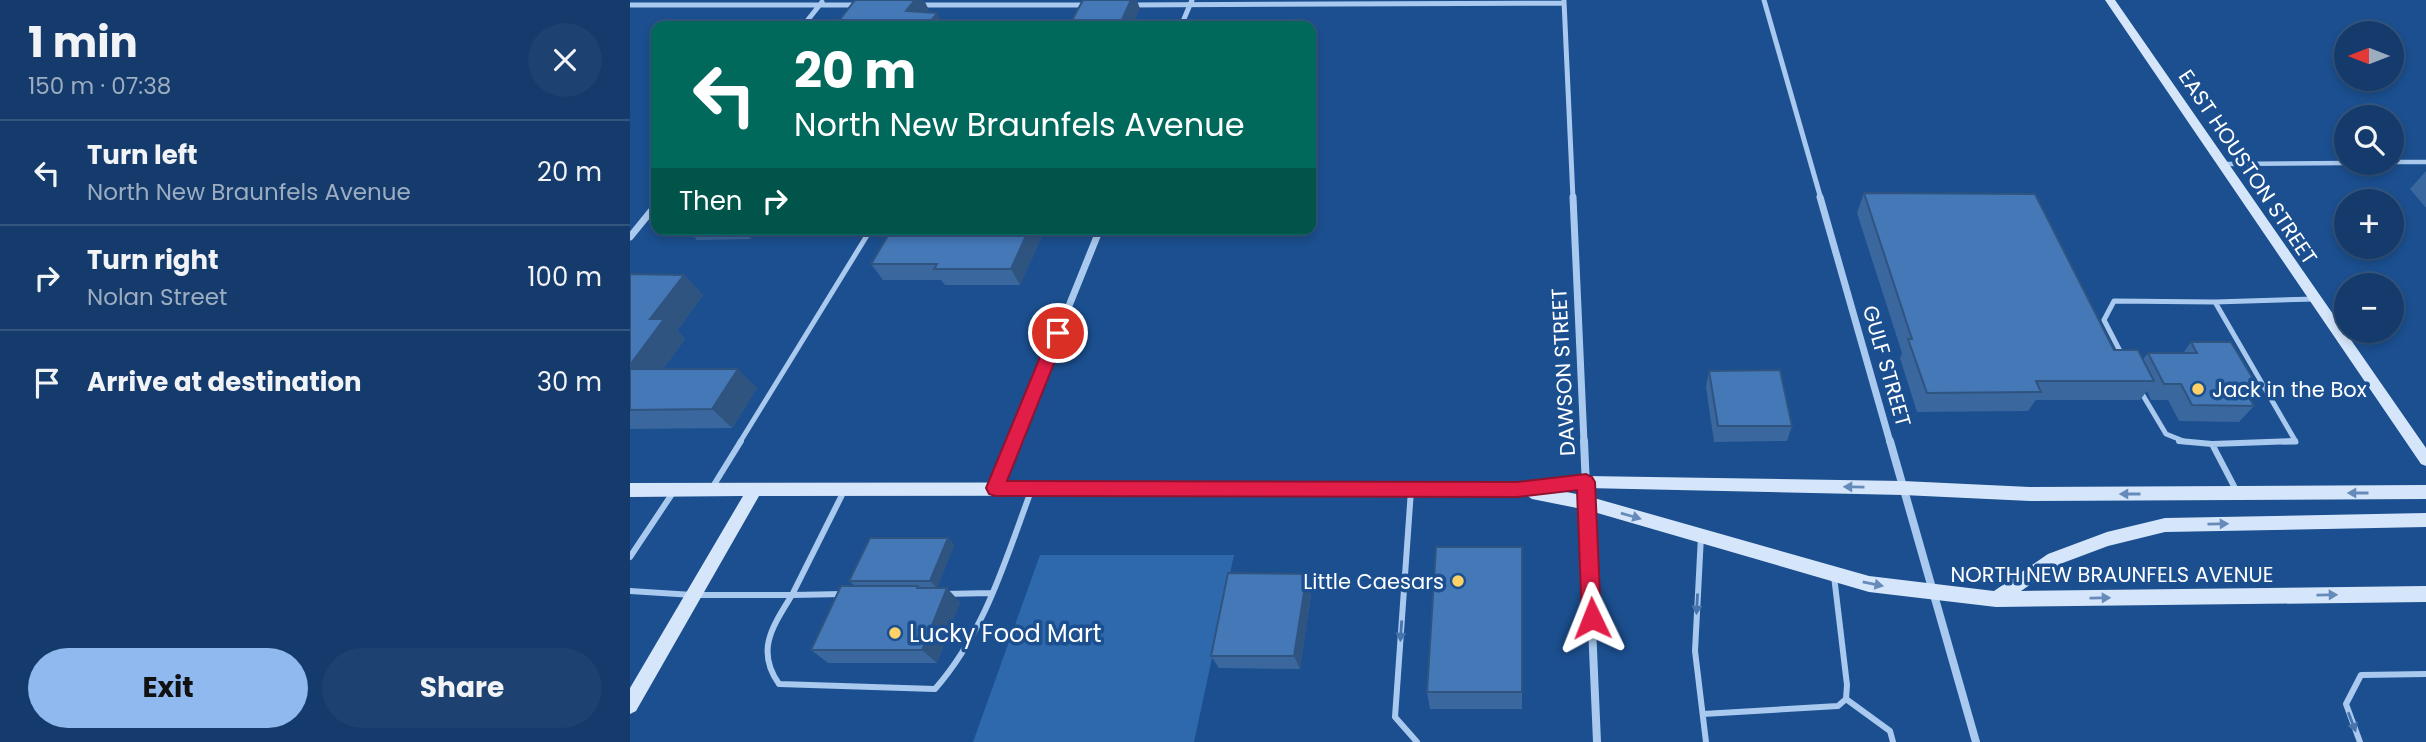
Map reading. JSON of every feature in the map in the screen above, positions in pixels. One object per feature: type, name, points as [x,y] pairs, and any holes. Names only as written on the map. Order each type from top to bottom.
[{"type":"main road","name":"EAST HOUSTON STREET","points":[[2110,0],[2426,460]]},
{"type":"main road","name":"NORTH NEW BRAUNFELS AVENUE","points":[[630,490],[1411,490],[1517,489],[1586,482],[1903,488],[2030,494],[2426,492]]},
{"type":"main road","name":"NORTH NEW BRAUNFELS AVENUE","points":[[1517,489],[1587,503],[1869,584],[1935,594],[1996,599],[2426,594]]},
{"type":"main road","points":[[630,705],[754,491]]},
{"type":"main road","points":[[1996,599],[2054,559],[2107,539],[2165,524],[2426,520]]},
{"type":"street","name":"GULF STREET","points":[[1764,0],[1976,742]]},
{"type":"street","points":[[630,5],[822,2],[861,5]]},
{"type":"street","points":[[807,21],[822,2]]},
{"type":"street","points":[[1122,5],[1564,2]]},
{"type":"street","name":"DAWSON STREET","points":[[1564,2],[1597,742]]},
{"type":"street","points":[[1183,21],[1191,3]]},
{"type":"street","points":[[902,5],[1094,5]]},
{"type":"street","points":[[630,237],[651,211]]},
{"type":"street","points":[[995,488],[1098,235]]},
{"type":"lane","points":[[2404,163],[2426,162]]},
{"type":"lane","points":[[2222,164],[2334,163]]},
{"type":"lane","points":[[710,490],[867,235]]},
{"type":"lane","points":[[2127,365],[2104,320],[2114,301],[2315,299]]},
{"type":"lane","points":[[2139,387],[2163,432],[2183,444],[2296,442],[2216,302]]},
{"type":"lane","points":[[2212,444],[2238,493]]},
{"type":"lane","points":[[844,491],[792,595],[769,633],[765,658],[770,674],[779,684],[935,689],[954,671],[973,641],[1033,488]]},
{"type":"lane","points":[[631,558],[675,490]]},
{"type":"lane","points":[[1411,490],[1395,717],[1417,742]]},
{"type":"lane","points":[[1701,536],[1695,651],[1706,742]]},
{"type":"lane","points":[[1703,714],[1838,706],[1846,699],[1847,685],[1834,574]]},
{"type":"lane","points":[[630,591],[693,595],[858,594]]},
{"type":"lane","points":[[938,594],[992,593]]},
{"type":"lane","points":[[2360,742],[2346,704],[2361,675],[2426,674]]},
{"type":"lane","points":[[1846,699],[1890,731],[1893,742]]},
{"type":"shaded area","points":[[1040,555],[1234,555],[1194,742],[973,742]]},
{"type":"building","points":[[855,0],[915,0],[906,11],[937,13],[931,21],[839,21]]},
{"type":"building","points":[[1083,0],[1131,0],[1121,21],[1072,21]]},
{"type":"building","points":[[1864,193],[2035,194],[2114,350],[2138,350],[2154,381],[2036,381],[2041,392],[1927,393]]},
{"type":"building","points":[[888,235],[1026,235],[1011,269],[934,269],[937,264],[871,264]]},
{"type":"building","points":[[630,274],[684,275],[650,319],[664,319],[630,365]]},
{"type":"building","points":[[2191,342],[2231,342],[2261,392],[2246,392],[2254,406],[2192,405],[2181,384],[2164,384],[2148,353],[2197,353]]},
{"type":"building","points":[[630,369],[738,369],[712,409],[630,410]]},
{"type":"building","points":[[1780,370],[1792,426],[1718,426],[1709,371]]},
{"type":"building","points":[[870,538],[948,538],[930,581],[849,581]]},
{"type":"building","points":[[1436,547],[1522,547],[1522,692],[1427,692]]},
{"type":"building","points":[[1228,573],[1307,574],[1294,656],[1211,656]]},
{"type":"building","name":"Lucky Food Mart","points":[[841,586],[947,588],[922,650],[811,650]]},
{"type":"place","name":"Jack in the Box","points":[[2198,389]]},
{"type":"place","name":"Little Caesars","points":[[1458,581]]},
{"type":"place","name":"Lucky Food Mart","points":[[895,633]]},
{"type":"route","points":[[1058,333],[995,488],[1517,489],[1586,482],[1592,618]]}]
